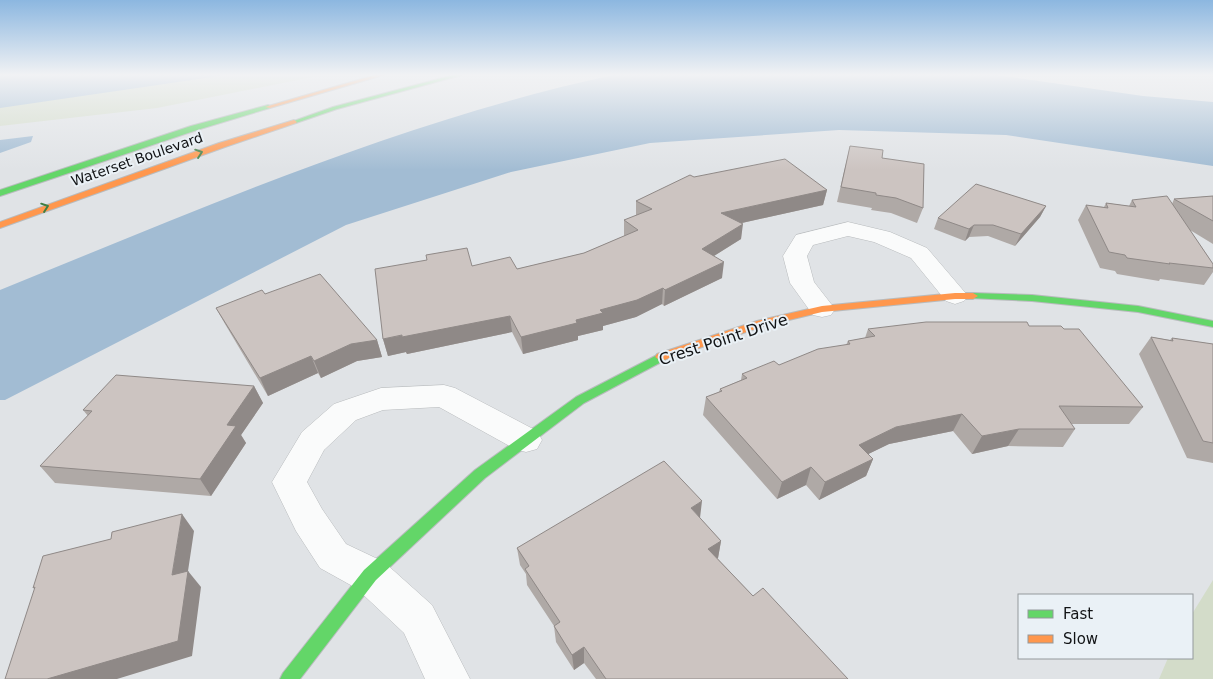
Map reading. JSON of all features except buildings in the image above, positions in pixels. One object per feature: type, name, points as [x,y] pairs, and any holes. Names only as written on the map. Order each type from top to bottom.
[{"type":"street","name":"Waterset Boulevard","points":[[0,193],[194,128],[269,107]]},
{"type":"street","name":"Waterset Boulevard","points":[[0,225],[222,145],[340,107]]},
{"type":"street","points":[[822,309],[802,283],[795,256],[804,240],[848,229],[882,237],[919,253],[955,296]]},
{"type":"street","name":"Crest Point Drive","points":[[289,679],[370,575],[480,474],[580,400],[663,356],[761,323],[822,309],[955,296],[1032,298],[1138,309],[1213,324]]},
{"type":"street","points":[[448,679],[418,619],[370,575],[333,556],[309,520],[289,482],[313,441],[345,412],[381,399],[444,396],[526,440]]},
{"type":"green space","points":[[0,107],[164,107],[157,108],[0,126]]},
{"type":"green space","points":[[1213,580],[1213,679],[1159,679],[1168,659],[1193,659],[1193,612]]},
{"type":"water","points":[[491,107],[1213,107],[1213,166],[1006,135],[839,130],[650,143],[511,172],[346,225],[5,400],[0,400],[0,290],[302,169]]},
{"type":"water","points":[[33,136],[31,142],[0,153],[0,140]]},
{"type":"traffic: fast","points":[[0,193],[194,128],[268,107]]},
{"type":"traffic: fast","points":[[294,122],[340,107]]},
{"type":"traffic: fast","points":[[973,296],[1032,298],[1138,309],[1213,324]]},
{"type":"traffic: fast","points":[[289,679],[370,575],[480,474],[580,400],[661,357]]},
{"type":"traffic: slow","points":[[0,225],[222,145],[294,122]]},
{"type":"traffic: slow","points":[[661,357],[761,323],[822,309],[955,296],[973,296]]}]
